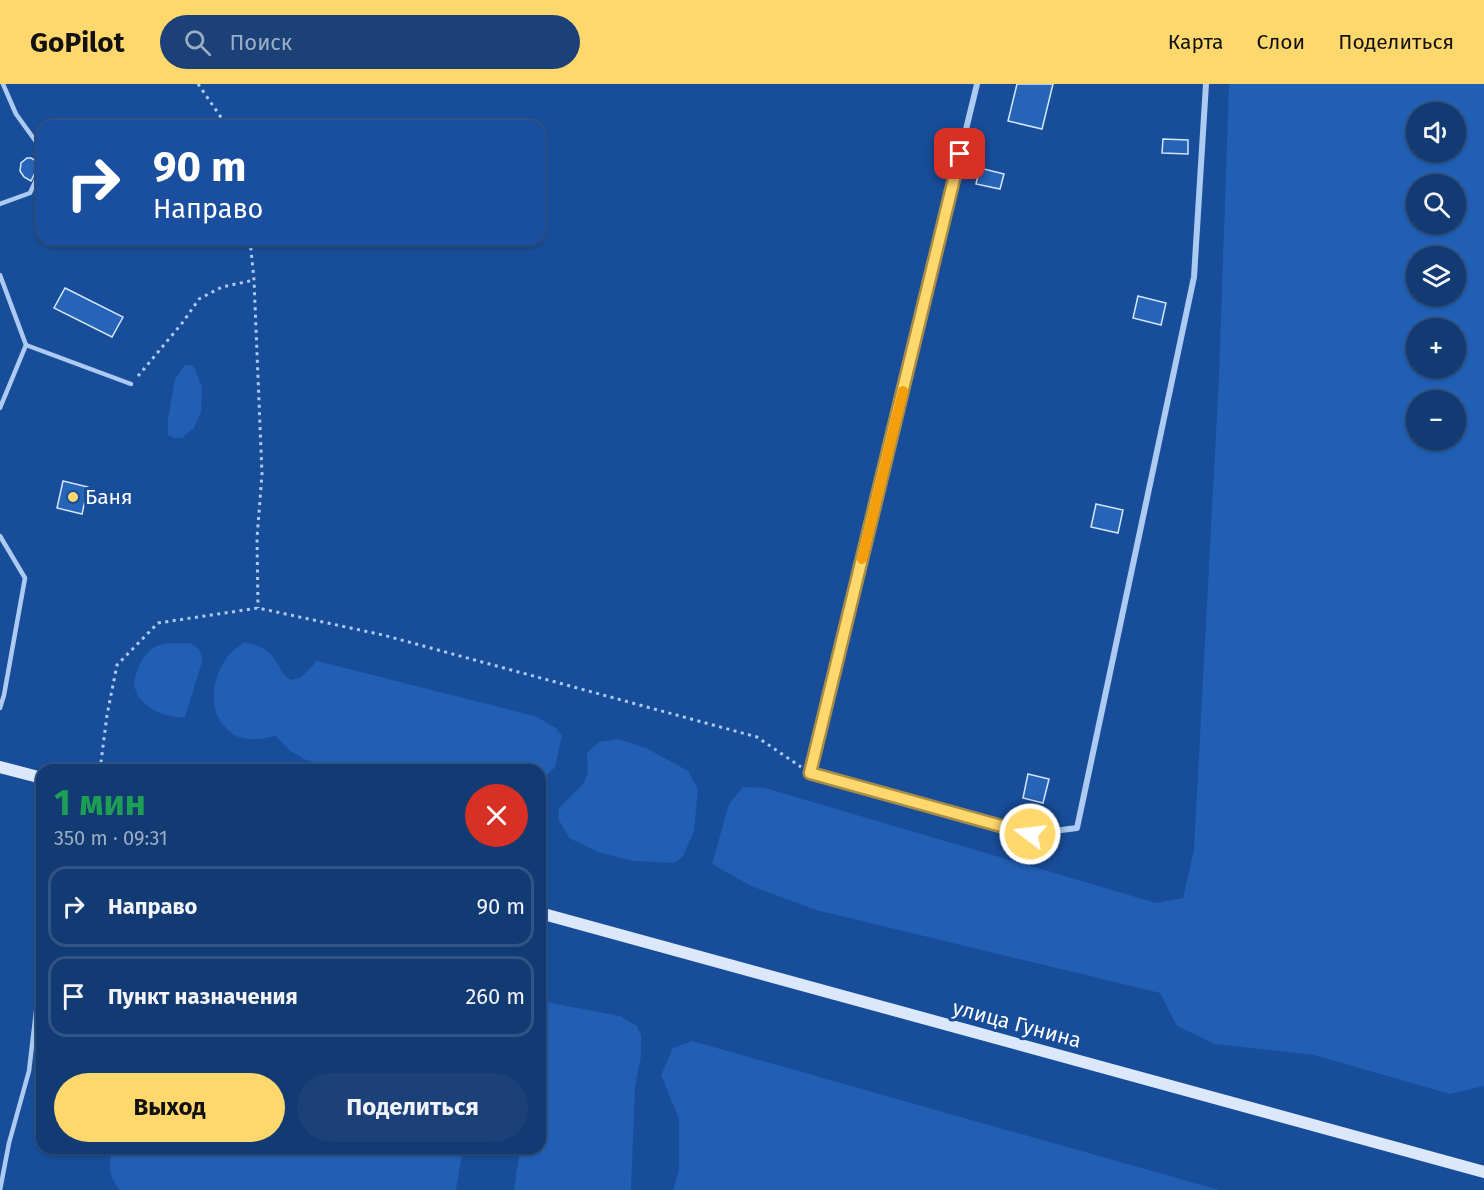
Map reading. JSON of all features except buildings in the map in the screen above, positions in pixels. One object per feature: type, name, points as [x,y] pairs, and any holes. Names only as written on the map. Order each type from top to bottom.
[{"type":"main road","points":[[0,766],[36,776]]},
{"type":"main road","name":"улица Гунина","points":[[546,915],[1484,1172]]},
{"type":"street","points":[[977,84],[810,773],[1030,834],[1077,828],[1194,277],[1206,84]]},
{"type":"lane","points":[[3,84],[16,114],[36,142]]},
{"type":"lane","points":[[0,204],[30,193],[36,180]]},
{"type":"lane","points":[[0,275],[26,345],[0,408]]},
{"type":"lane","points":[[26,345],[131,384]]},
{"type":"lane","points":[[0,536],[25,578],[0,708]]},
{"type":"lane","points":[[0,1190],[9,1143],[28,1071],[36,1011]]},
{"type":"path","points":[[198,84],[223,120]]},
{"type":"path","points":[[251,246],[262,474],[257,538],[258,608]]},
{"type":"path","points":[[131,384],[183,322],[199,299],[222,287],[254,280]]},
{"type":"path","points":[[101,764],[117,665],[158,623],[258,608],[382,635],[758,737],[810,773]]},
{"type":"shaded area","points":[[1229,84],[1484,84],[1484,1086],[1450,1094],[1314,1055],[1215,1044],[1177,1026],[1160,993],[816,910],[751,886],[712,864],[729,804],[743,787],[765,788],[1156,903],[1183,898],[1194,849],[1219,377]]},
{"type":"shaded area","points":[[185,365],[193,365],[202,387],[201,412],[194,428],[182,438],[174,438],[168,435],[168,419],[175,379]]},
{"type":"shaded area","points":[[245,642],[266,650],[290,680],[300,678],[317,661],[535,716],[556,728],[562,736],[555,767],[546,776],[546,764],[319,764],[304,759],[289,750],[276,736],[256,739],[238,737],[224,726],[215,710],[214,701],[218,673],[233,651]]},
{"type":"shaded area","points":[[190,643],[199,649],[203,659],[185,717],[169,716],[153,710],[140,699],[136,692],[134,682],[138,668],[150,650],[157,646]]},
{"type":"shaded area","points":[[618,739],[646,748],[688,771],[698,789],[694,831],[683,856],[674,863],[634,861],[601,853],[569,838],[558,818],[559,808],[583,784],[588,773],[587,753],[599,742]]},
{"type":"shaded area","points":[[546,1002],[620,1016],[637,1026],[641,1035],[641,1056],[635,1086],[631,1190],[514,1190],[519,1154],[546,1154]]},
{"type":"shaded area","points":[[692,1041],[1219,1190],[673,1190],[679,1170],[679,1119],[661,1075],[673,1048]]},
{"type":"shaded area","points":[[111,1154],[462,1154],[456,1190],[120,1190],[111,1175]]},
{"type":"slow traffic","points":[[862,559],[903,391]]},
{"type":"place","name":"Баня","points":[[73,497]]},
{"type":"route","points":[[960,154],[810,773],[1030,834]]}]
